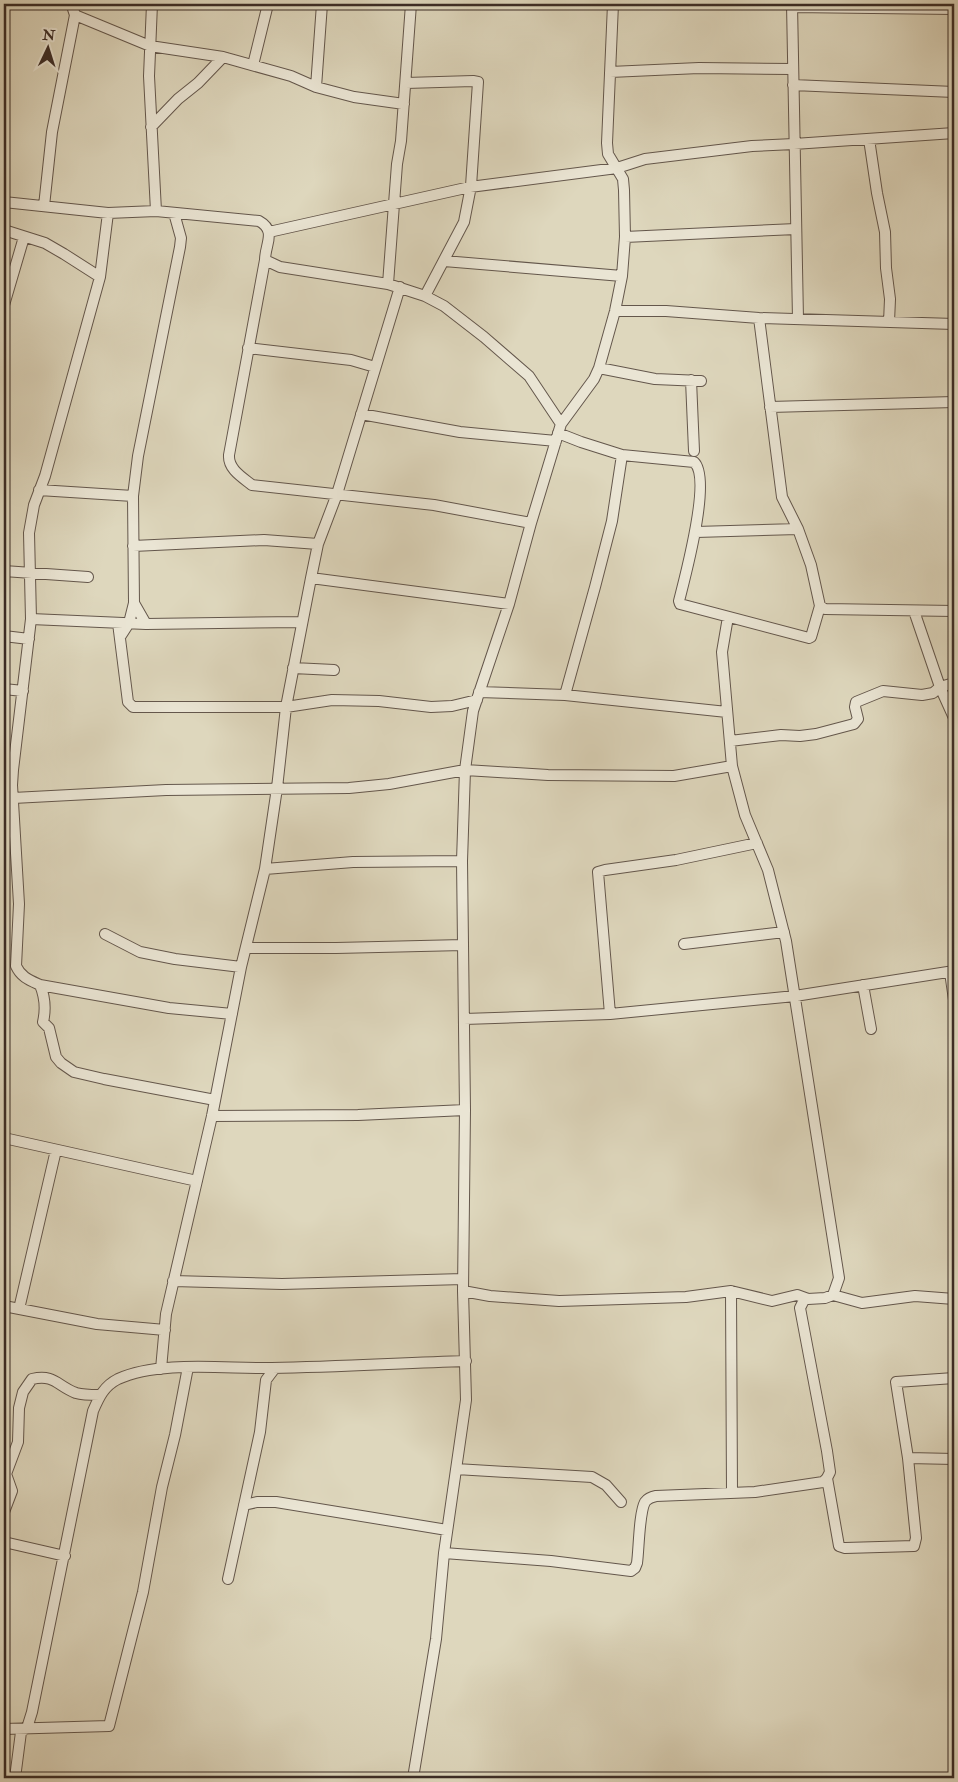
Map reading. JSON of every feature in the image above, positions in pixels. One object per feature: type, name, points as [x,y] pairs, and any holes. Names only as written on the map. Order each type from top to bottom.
[{"type":"street","points":[[44,206],[52,132],[75,15],[74,4]]},
{"type":"street","points":[[152,4],[149,76],[156,211]]},
{"type":"street","points":[[253,65],[268,4]]},
{"type":"street","points":[[316,88],[322,4]]},
{"type":"street","points":[[388,284],[411,4]]},
{"type":"street","points":[[413,1778],[436,1639],[444,1553],[466,1400],[463,1291],[466,1110],[462,945],[464,770],[473,711],[509,604],[558,433],[594,379],[599,368],[615,311],[622,276],[625,236],[623,179],[611,162],[607,143],[613,4]]},
{"type":"street","points":[[798,319],[792,6],[954,9]]},
{"type":"street","points":[[75,15],[150,46],[223,57],[291,76],[316,88],[354,97],[404,104]]},
{"type":"street","points":[[151,128],[178,99],[198,83],[223,57]]},
{"type":"street","points":[[610,72],[699,68],[792,69]]},
{"type":"street","points":[[406,83],[478,82],[470,188],[464,222],[425,296]]},
{"type":"street","points":[[793,85],[954,92]]},
{"type":"street","points":[[270,232],[470,188],[617,168],[645,159],[752,146],[954,133]]},
{"type":"street","points":[[869,139],[885,232],[886,268],[890,299],[889,322]]},
{"type":"street","points":[[4,202],[108,213],[156,211],[259,221],[266,225],[270,232],[229,462],[235,470],[252,485],[434,505],[531,523]]},
{"type":"street","points":[[108,213],[100,277],[45,476],[34,505],[29,533],[31,591],[29,639],[23,691],[8,770],[13,798],[19,904],[16,966],[25,978],[40,985],[169,1008],[232,1014]]},
{"type":"street","points":[[174,213],[181,238],[180,247],[138,456],[133,496],[134,603],[124,623],[120,637],[128,702],[133,707],[286,707],[332,700],[379,702],[430,708],[452,706],[478,696],[565,695],[727,712]]},
{"type":"street","points":[[625,236],[796,229]]},
{"type":"street","points":[[4,230],[44,243],[100,277]]},
{"type":"street","points":[[4,306],[24,237]]},
{"type":"street","points":[[265,260],[280,266],[400,287],[425,296],[444,306],[471,326],[529,376],[558,433]]},
{"type":"street","points":[[444,261],[622,276]]},
{"type":"street","points":[[160,1369],[166,1314],[212,1116],[241,967],[265,868],[277,788],[286,707],[301,622],[318,544],[337,494],[400,287]]},
{"type":"street","points":[[615,311],[666,311],[759,318],[954,324]]},
{"type":"street","points":[[361,414],[460,432],[558,433],[622,455],[694,462],[700,471],[700,493],[696,532],[679,601],[680,604],[809,638],[813,635],[820,606],[810,565],[798,529],[782,497],[759,318]]},
{"type":"street","points":[[248,348],[352,360],[375,367]]},
{"type":"street","points":[[599,368],[655,379],[696,380],[694,451]]},
{"type":"street","points":[[770,407],[954,402]]},
{"type":"street","points":[[565,695],[612,521],[622,455]]},
{"type":"street","points":[[39,490],[133,496]]},
{"type":"street","points":[[696,532],[798,529]]},
{"type":"street","points":[[133,546],[264,540],[318,544]]},
{"type":"street","points":[[4,571],[88,577]]},
{"type":"street","points":[[311,578],[509,604]]},
{"type":"street","points":[[134,603],[146,624]]},
{"type":"street","points":[[820,606],[825,609],[954,611]]},
{"type":"street","points":[[914,611],[940,688],[954,718]]},
{"type":"street","points":[[728,617],[722,652],[732,766],[746,815],[768,870],[784,932],[839,1278],[833,1295]]},
{"type":"street","points":[[30,619],[146,624],[301,622]]},
{"type":"street","points":[[4,636],[29,639]]},
{"type":"street","points":[[293,668],[334,670]]},
{"type":"street","points":[[730,741],[780,735],[800,736],[830,731],[854,724],[858,718],[855,707],[856,702],[879,692],[888,691],[922,695],[933,693],[940,688],[954,683]]},
{"type":"street","points":[[4,689],[23,691]]},
{"type":"street","points":[[13,798],[166,790],[349,788],[389,784],[464,770],[548,774],[674,776],[732,766]]},
{"type":"street","points":[[610,1014],[598,872],[676,860],[757,843]]},
{"type":"street","points":[[265,868],[353,862],[462,861]]},
{"type":"street","points":[[684,944],[784,932]]},
{"type":"street","points":[[105,934],[140,952],[175,959],[241,967]]},
{"type":"street","points":[[246,948],[462,945]]},
{"type":"street","points":[[464,1019],[610,1014],[795,996],[952,972],[954,1000]]},
{"type":"street","points":[[40,985],[46,1011],[44,1022],[49,1028],[56,1057],[74,1072],[215,1100]]},
{"type":"street","points":[[863,986],[871,1029]]},
{"type":"street","points":[[212,1116],[358,1115],[466,1110]]},
{"type":"street","points":[[4,1138],[197,1180]]},
{"type":"street","points":[[19,1309],[56,1150]]},
{"type":"street","points":[[173,1282],[282,1284],[463,1279]]},
{"type":"street","points":[[463,1291],[490,1296],[559,1301],[686,1297],[731,1291],[772,1301],[797,1295],[808,1299],[824,1298],[833,1295],[862,1303],[915,1296],[954,1298]]},
{"type":"street","points":[[731,1291],[732,1493]]},
{"type":"street","points":[[444,1553],[550,1560],[631,1570],[638,1563],[643,1513],[645,1502],[649,1498],[656,1496],[755,1492],[823,1482],[830,1472],[828,1451],[800,1308],[804,1300],[808,1299]]},
{"type":"street","points":[[4,1306],[97,1324],[165,1330]]},
{"type":"street","points":[[15,1778],[21,1732],[27,1728],[65,1556],[94,1411],[99,1395],[110,1384],[144,1371],[188,1367],[275,1368],[466,1361]]},
{"type":"street","points":[[4,1729],[109,1726],[143,1592],[162,1487],[176,1435],[188,1367]]},
{"type":"street","points":[[228,1579],[260,1432],[266,1380],[262,1368]]},
{"type":"street","points":[[266,1380],[275,1368]]},
{"type":"street","points":[[4,1510],[12,1491],[6,1474],[18,1442],[19,1408],[23,1392],[32,1379],[43,1377],[83,1395],[99,1395]]},
{"type":"street","points":[[827,1478],[839,1546],[845,1548],[912,1547],[916,1542],[916,1538],[908,1458],[896,1382],[954,1378]]},
{"type":"street","points":[[908,1458],[954,1459]]},
{"type":"street","points":[[456,1469],[592,1477],[606,1485],[621,1502]]},
{"type":"street","points":[[244,1505],[257,1502],[276,1502],[447,1530]]},
{"type":"street","points":[[4,1542],[65,1556]]}]
